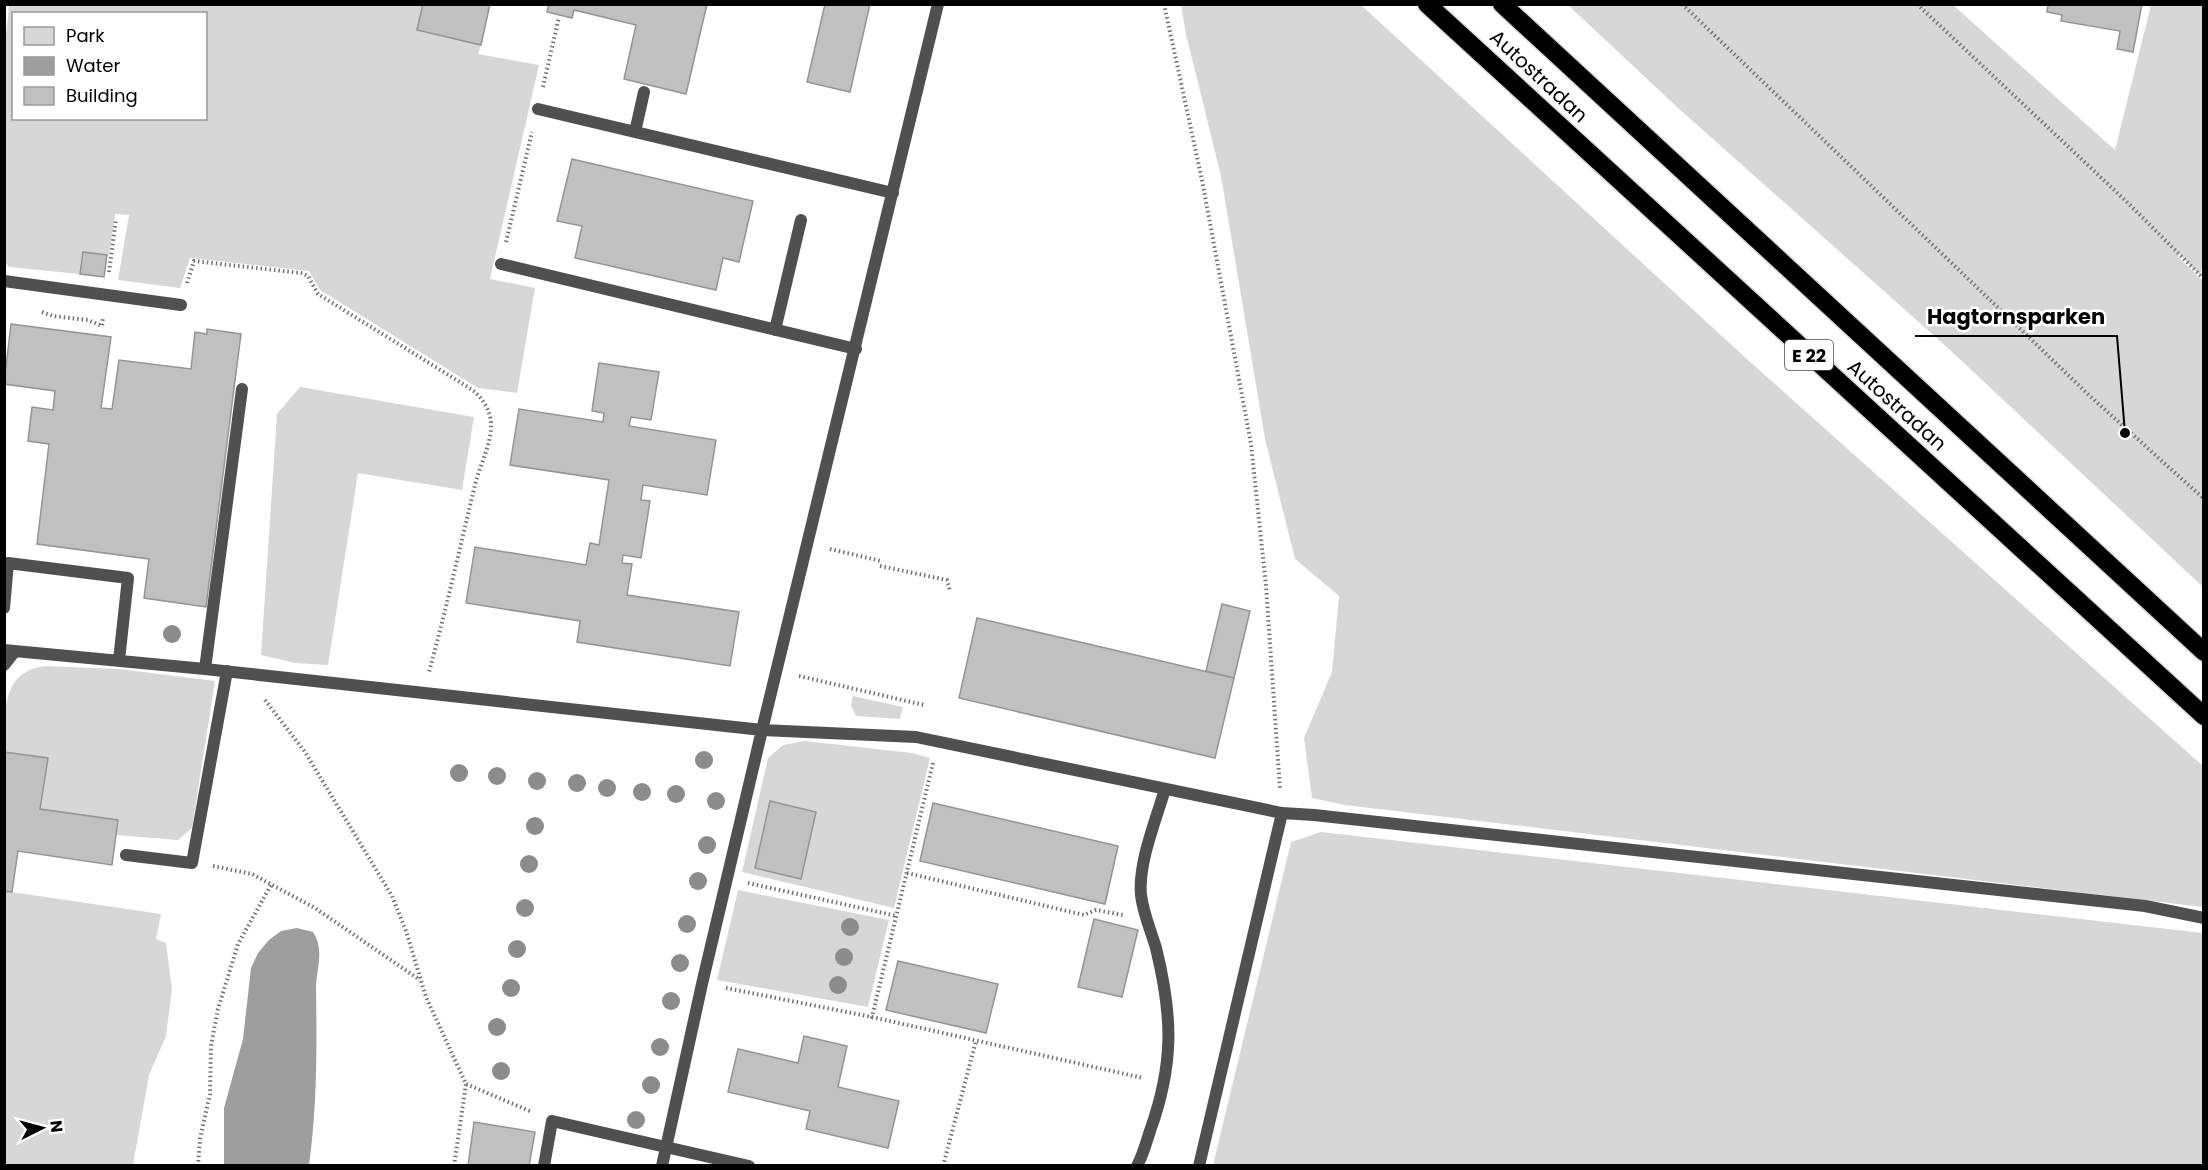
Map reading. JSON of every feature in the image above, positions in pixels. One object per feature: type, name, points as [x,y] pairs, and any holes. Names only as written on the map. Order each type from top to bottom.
[{"type":"highway","name":"Autostradan","points":[[1427,4],[2204,716]]},
{"type":"highway","name":"Autostradan","points":[[1502,4],[2204,651]]},
{"type":"lane","points":[[662,1166],[762,730],[938,4]]},
{"type":"lane","points":[[635,132],[644,92]]},
{"type":"lane","points":[[538,109],[893,193]]},
{"type":"lane","points":[[775,330],[801,220]]},
{"type":"lane","points":[[501,264],[856,349]]},
{"type":"lane","points":[[4,281],[181,305]]},
{"type":"lane","points":[[205,669],[242,389]]},
{"type":"lane","points":[[4,608],[8,563],[128,578],[119,660]]},
{"type":"lane","points":[[4,665],[10,651],[227,671],[762,730],[916,737],[1282,813],[1314,814],[2145,906],[2204,918]]},
{"type":"lane","points":[[126,855],[192,863],[227,671]]},
{"type":"lane","points":[[1137,1166],[1165,1083],[1169,1058],[1169,1028],[1156,948],[1141,895],[1142,873],[1165,789]]},
{"type":"lane","points":[[1198,1166],[1282,813]]},
{"type":"lane","points":[[544,1166],[552,1121],[749,1166]]},
{"type":"path","points":[[1164,4],[1202,180],[1251,444],[1266,586],[1282,813]]},
{"type":"path","points":[[1682,4],[2082,389],[2204,499]]},
{"type":"path","points":[[1917,4],[2128,203],[2204,279]]},
{"type":"path","points":[[501,264],[559,17]]},
{"type":"path","points":[[181,305],[194,261],[301,273],[308,276],[318,294],[471,388],[479,394],[486,405],[491,420],[490,435],[478,472],[424,693]]},
{"type":"path","points":[[808,543],[947,580],[950,591]]},
{"type":"path","points":[[777,671],[924,705]]},
{"type":"path","points":[[244,673],[305,752],[392,896],[406,931],[426,997],[466,1084],[454,1166]]},
{"type":"path","points":[[872,1017],[939,742]]},
{"type":"path","points":[[192,863],[252,874],[315,908],[421,980]]},
{"type":"path","points":[[907,873],[1083,915],[1096,910],[1147,919]]},
{"type":"path","points":[[728,879],[897,916]]},
{"type":"path","points":[[198,1166],[200,1139],[210,1094],[211,1046],[218,1009],[238,944],[271,885]]},
{"type":"path","points":[[702,984],[872,1017],[1165,1083]]},
{"type":"path","points":[[943,1166],[976,1041]]},
{"type":"path","points":[[466,1084],[552,1121]]},
{"type":"green space","points":[[9,5],[423,5],[417,30],[481,45],[478,54],[539,65],[490,279],[535,288],[517,393],[478,388],[320,290],[309,271],[190,258],[180,288],[118,280],[129,215],[115,214],[109,255],[83,252],[80,274],[9,267],[5,262],[4,57]]},
{"type":"green space","points":[[1181,5],[1361,5],[1748,360],[2203,766],[2203,907],[1345,805],[1312,798],[1304,738],[1332,672],[1339,596],[1295,559],[1265,439],[1221,176]]},
{"type":"green space","points":[[1568,5],[1953,5],[2115,150],[2151,5],[2203,5],[2204,257],[2200,276],[2179,254],[2178,257],[2203,281],[2203,587],[1949,349],[1677,107]]},
{"type":"green space","points":[[300,387],[474,417],[462,490],[358,473],[328,665],[295,663],[261,655],[277,414]]},
{"type":"green space","points":[[45,666],[119,669],[215,681],[192,828],[178,840],[116,835],[118,820],[40,809],[47,758],[5,752],[5,723],[8,696],[13,685],[20,676],[30,670]]},
{"type":"green space","points":[[853,696],[903,707],[900,719],[856,716],[851,705]]},
{"type":"green space","points":[[805,741],[912,753],[930,758],[894,908],[742,872],[768,758],[783,745]]},
{"type":"green space","points":[[1321,832],[2203,933],[2203,1165],[1213,1165],[1291,842]]},
{"type":"green space","points":[[738,890],[889,920],[868,1007],[717,980]]},
{"type":"green space","points":[[5,891],[161,914],[156,939],[166,943],[172,989],[166,1036],[149,1075],[133,1165],[5,1166]]},
{"type":"water","points":[[297,928],[313,932],[319,946],[316,990],[315,1100],[309,1165],[224,1165],[224,1108],[243,1039],[251,968],[258,953],[269,940],[281,931]]},
{"type":"building","points":[[423,4],[490,4],[481,45],[417,30]]},
{"type":"building","points":[[549,4],[707,4],[686,94],[624,79],[636,25],[574,10],[572,18],[547,12]]},
{"type":"building","points":[[825,4],[870,4],[850,92],[807,82]]},
{"type":"building","points":[[2048,4],[2142,4],[2133,52],[2117,49],[2120,31],[2061,21],[2062,15],[2047,12]]},
{"type":"building","points":[[572,159],[753,201],[739,262],[723,258],[716,290],[575,258],[582,226],[557,221]]},
{"type":"building","points":[[83,252],[107,255],[104,277],[80,274]]},
{"type":"building","points":[[11,324],[111,337],[101,408],[112,409],[119,360],[191,369],[195,332],[207,334],[207,329],[241,334],[206,607],[144,598],[149,559],[37,544],[49,444],[28,441],[32,407],[53,410],[55,391],[4,384]]},
{"type":"building","points":[[599,363],[659,372],[651,420],[631,417],[629,426],[716,440],[707,495],[643,485],[641,500],[650,501],[641,558],[623,555],[622,563],[632,564],[627,595],[739,612],[730,666],[577,642],[580,621],[466,603],[475,547],[586,565],[590,543],[599,545],[609,480],[510,465],[519,409],[603,422],[604,413],[592,411]]},
{"type":"building","points":[[1222,604],[1250,611],[1234,678],[1206,671]]},
{"type":"building","points":[[977,618],[1234,678],[1215,758],[959,698]]},
{"type":"building","points":[[4,752],[48,758],[40,809],[118,820],[112,865],[18,851],[12,892],[4,891]]},
{"type":"building","points":[[770,801],[816,812],[801,879],[755,868]]},
{"type":"building","points":[[933,803],[1118,846],[1105,904],[920,861]]},
{"type":"building","points":[[1094,919],[1138,930],[1122,997],[1078,987]]},
{"type":"building","points":[[898,961],[998,984],[986,1033],[886,1010]]},
{"type":"building","points":[[804,1036],[847,1046],[838,1087],[899,1101],[888,1148],[806,1129],[810,1111],[728,1092],[738,1049],[798,1063]]},
{"type":"building","points":[[474,1122],[535,1132],[529,1166],[468,1166]]},
{"type":"place","name":"Hagtornsparken","points":[[2125,433]]}]
